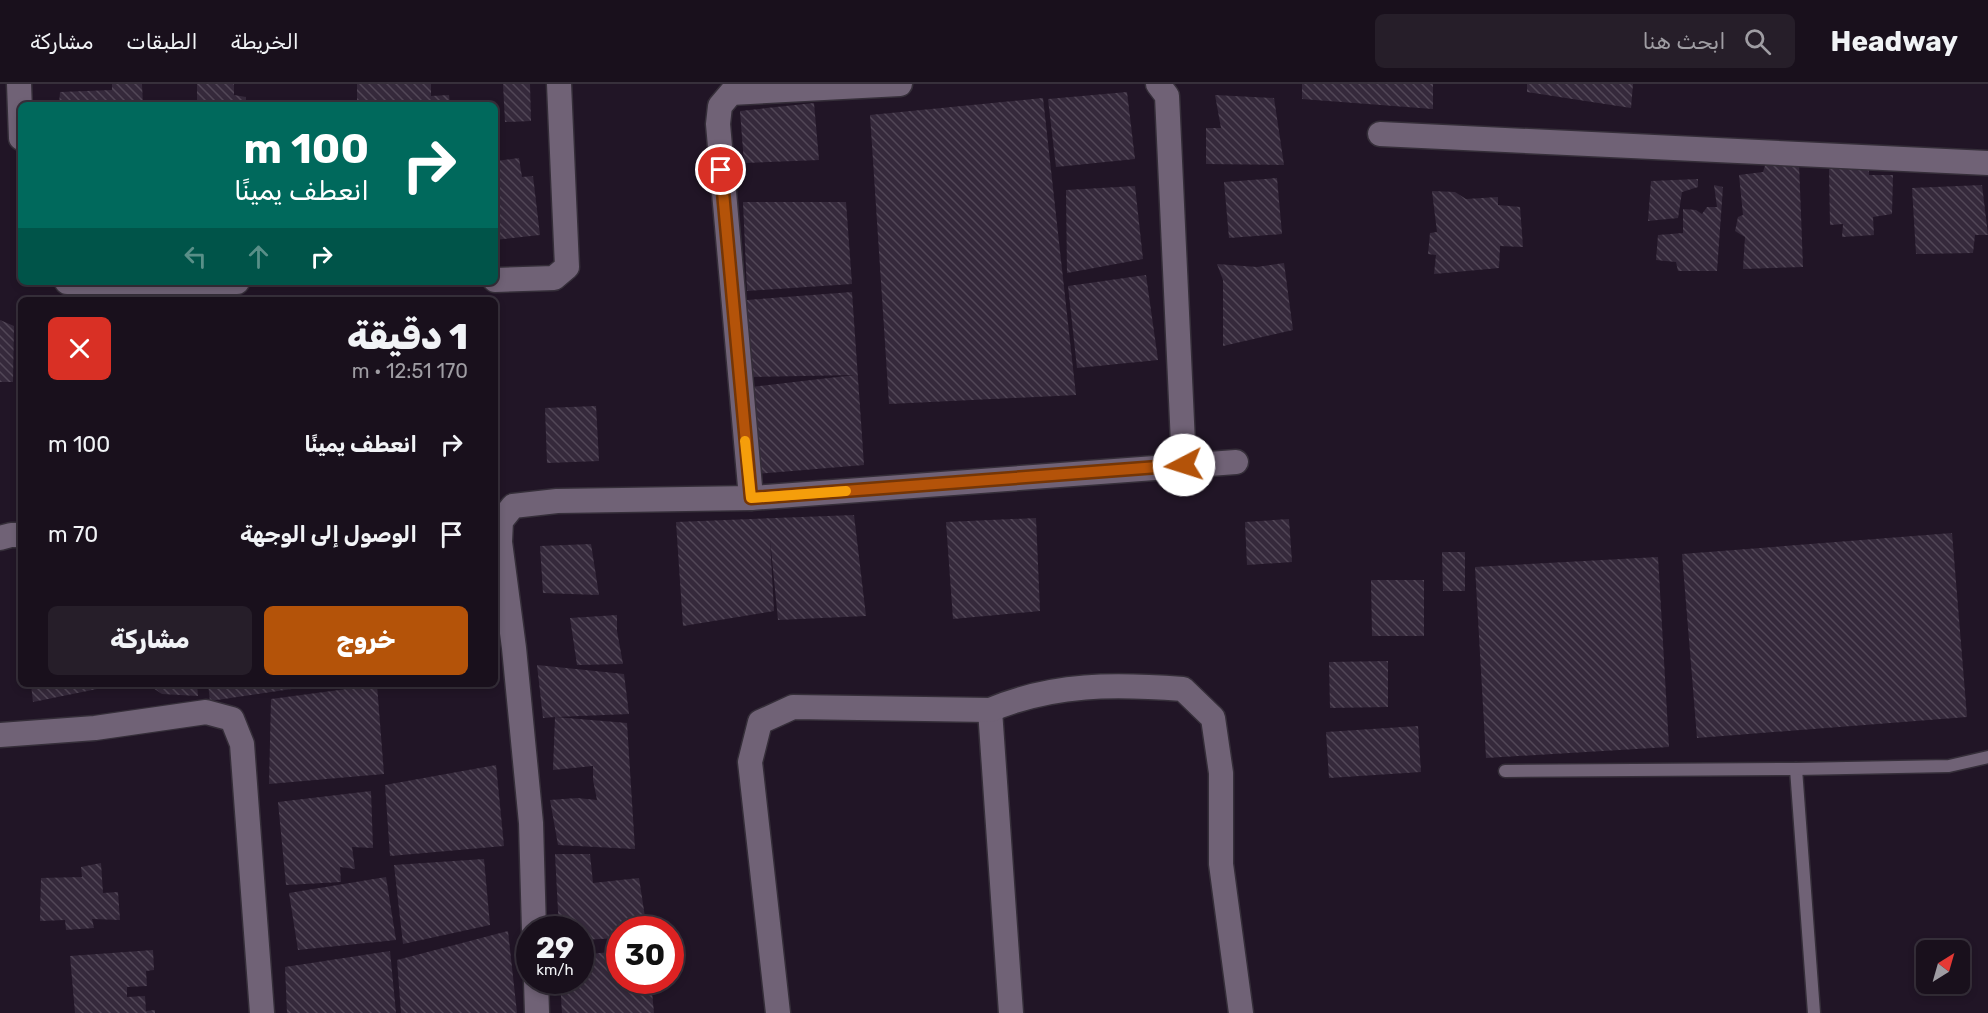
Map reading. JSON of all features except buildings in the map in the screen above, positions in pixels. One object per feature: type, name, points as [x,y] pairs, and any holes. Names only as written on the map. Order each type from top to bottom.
[{"type":"street","points":[[19,84],[20,102]]},
{"type":"street","points":[[498,280],[554,278],[567,267],[559,84]]},
{"type":"street","points":[[751,498],[718,135],[720,106],[731,93],[900,84]]},
{"type":"street","points":[[1158,84],[1167,96],[1184,465]]},
{"type":"street","points":[[1380,134],[1988,163]]},
{"type":"street","points":[[534,916],[531,823],[514,648],[498,542],[501,521],[513,506],[557,501],[751,498],[1236,462]]},
{"type":"street","points":[[0,538],[18,535]]},
{"type":"street","points":[[778,1013],[750,762],[760,722],[793,707],[990,710],[1016,699],[1055,690],[1125,684],[1183,689],[1213,718],[1221,773],[1221,864],[1241,1013]]},
{"type":"street","points":[[990,710],[1011,1013]]},
{"type":"street","points":[[0,735],[95,728],[206,712],[232,719],[242,744],[262,1013]]},
{"type":"street","points":[[536,994],[537,1013]]},
{"type":"lane","points":[[1505,771],[1796,770],[1949,766],[1988,757]]},
{"type":"lane","points":[[1796,770],[1814,1013]]},
{"type":"slow traffic","points":[[745,441],[751,498],[846,491]]},
{"type":"route","points":[[721,170],[751,498],[1184,465]]}]
